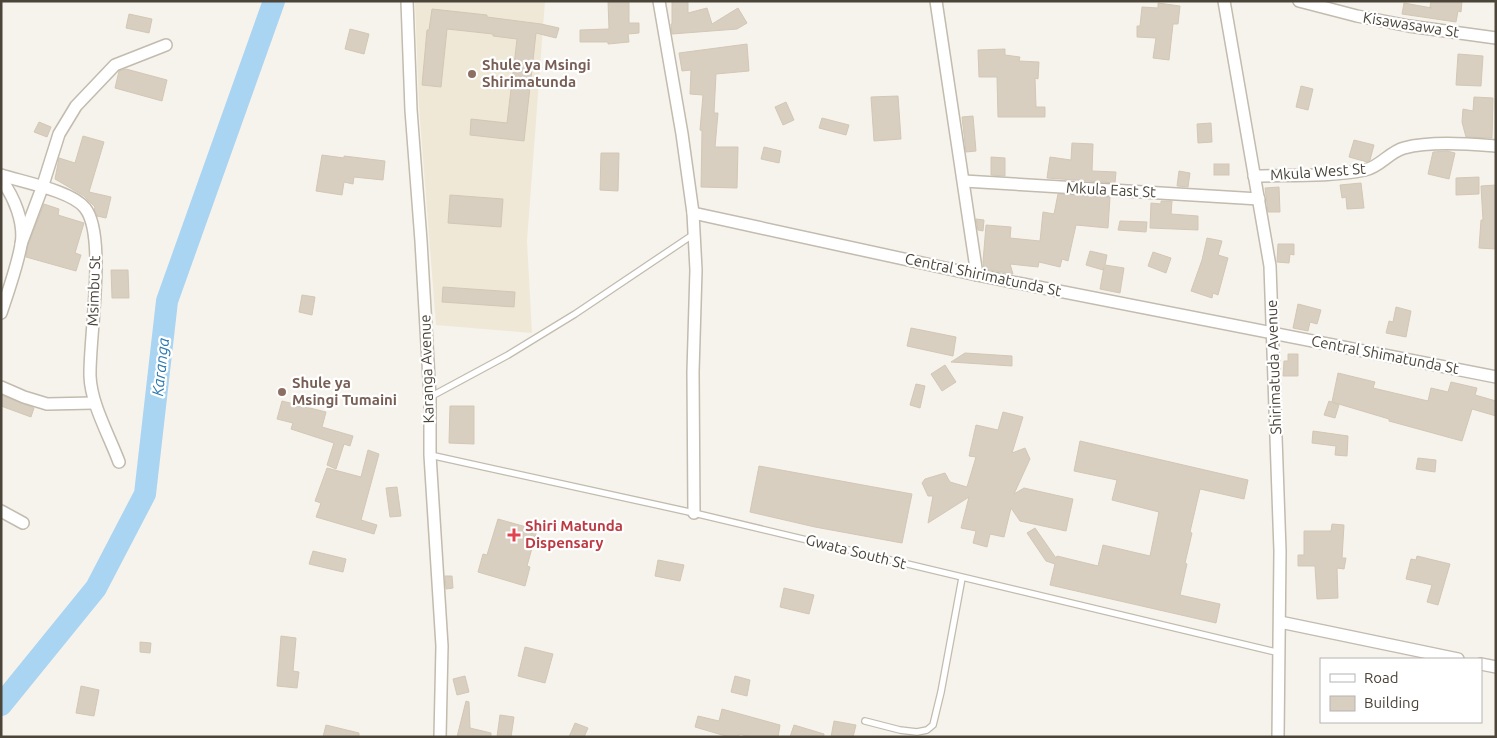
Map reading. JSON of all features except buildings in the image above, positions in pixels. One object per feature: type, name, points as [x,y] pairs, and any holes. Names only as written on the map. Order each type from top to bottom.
[{"type":"street","name":"Karanga Avenue","points":[[407,1],[411,110],[422,241],[430,397],[430,455],[442,646],[440,737]]},
{"type":"street","points":[[659,1],[682,134],[693,213],[696,270],[693,372],[694,513]]},
{"type":"street","points":[[936,1],[977,275]]},
{"type":"street","name":"Shirimatuda Avenue","points":[[1224,1],[1270,266],[1280,551],[1278,737]]},
{"type":"street","name":"Kisawasawa St","points":[[1299,1],[1357,16],[1409,26],[1496,38]]},
{"type":"street","points":[[1,314],[21,244],[42,188],[59,134],[76,106],[115,65],[166,45]]},
{"type":"street","name":"Mkula West St","points":[[1254,176],[1321,174],[1374,168],[1390,155],[1404,148],[1445,143],[1496,146]]},
{"type":"street","points":[[1,177],[12,193],[20,218],[21,244]]},
{"type":"street","name":"Msimbu St","points":[[1,177],[66,194],[84,206],[92,218],[96,254],[90,377],[94,403],[120,462]]},
{"type":"street","name":"Mkula East St","points":[[964,181],[1259,199]]},
{"type":"street","name":"Central Shirimatunda St","points":[[693,213],[977,275],[1273,333]]},
{"type":"street","name":"Central Shimatunda St","points":[[1273,333],[1496,377]]},
{"type":"street","points":[[1,387],[47,404],[94,403]]},
{"type":"street","points":[[1,511],[23,523]]},
{"type":"street","points":[[1280,622],[1453,658]]},
{"type":"street","points":[[1482,664],[1496,667]]},
{"type":"lane","points":[[430,397],[508,355],[575,314],[694,234]]},
{"type":"lane","name":"Gwata South St","points":[[430,455],[694,513],[1280,653]]},
{"type":"lane","points":[[865,721],[900,730],[917,732],[927,730],[933,725],[962,578]]},
{"type":"shaded area","points":[[415,1],[545,1],[527,241],[532,333],[436,325],[419,107]]},
{"type":"waterway","name":"Karanga","points":[[1,705],[96,588],[145,494],[167,301],[274,1]]},
{"type":"place","name":"Shule ya Msingi Shirimatunda","points":[[472,74]]},
{"type":"place","name":"Shule ya Msingi Tumaini","points":[[282,392]]},
{"type":"place","name":"Shiri Matunda Dispensary","points":[[514,535]]}]
